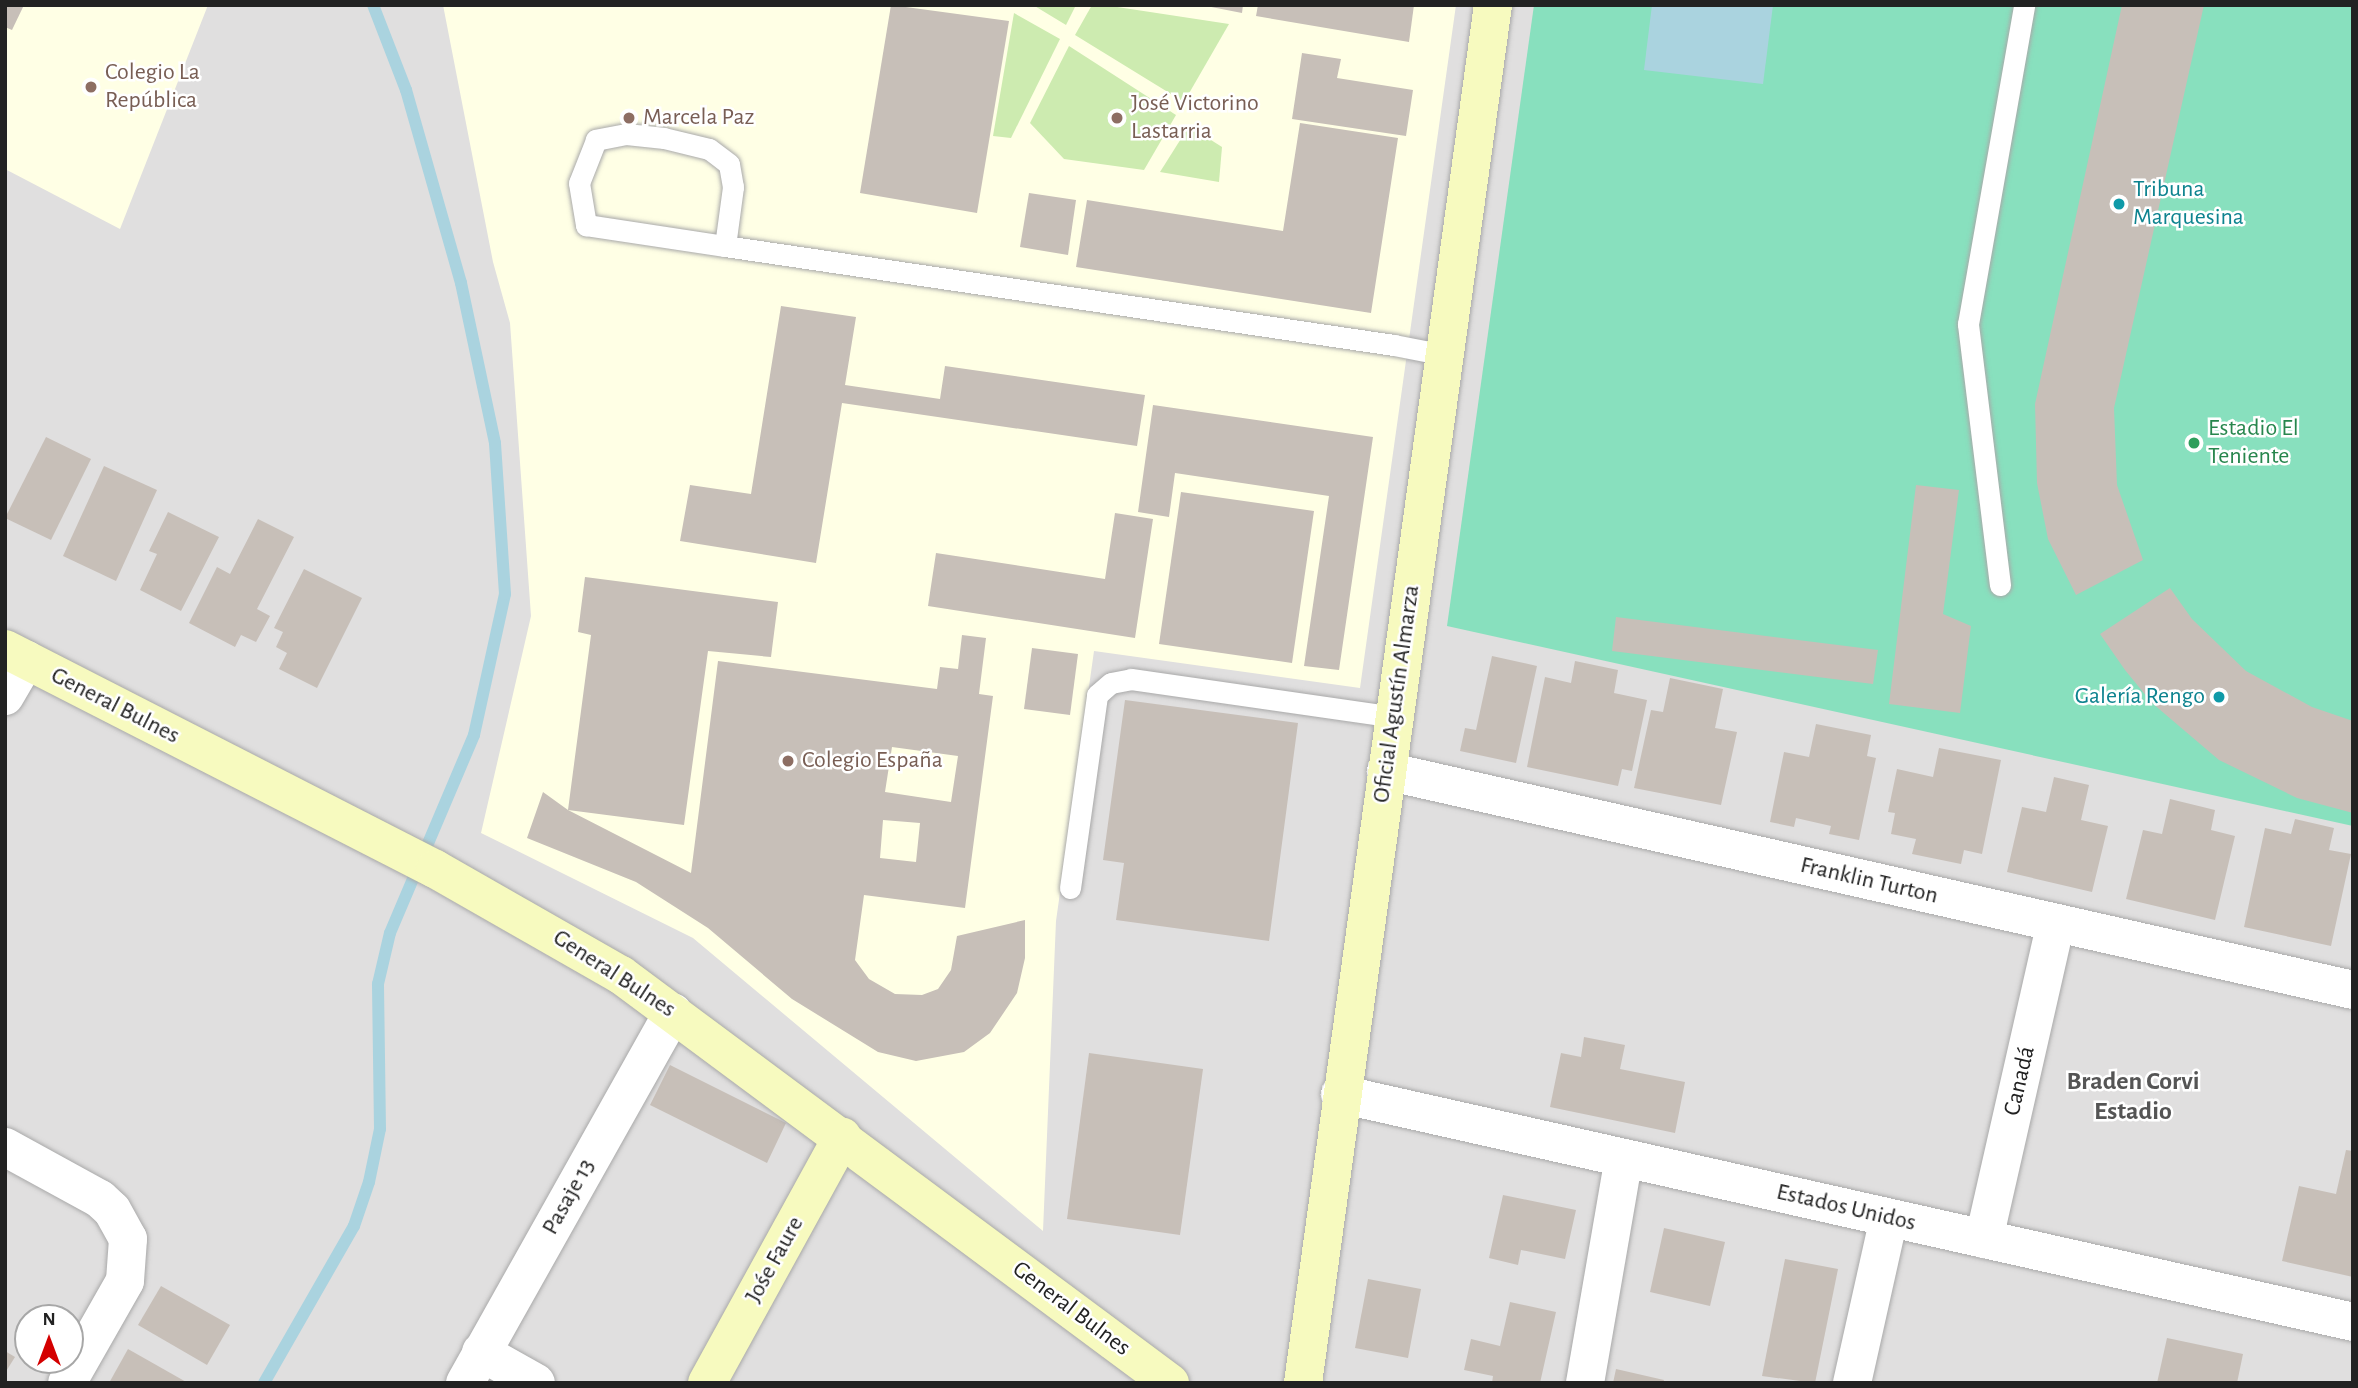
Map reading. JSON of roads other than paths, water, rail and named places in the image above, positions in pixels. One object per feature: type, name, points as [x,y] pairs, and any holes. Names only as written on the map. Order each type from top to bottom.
[{"type":"street","name":"Oficial Agustín Almarza","points":[[1303,1383],[1340,1094],[1493,5]]},
{"type":"street","points":[[5,696],[16,655]]},
{"type":"street","name":"General Bulnes","points":[[16,655],[421,861],[566,941],[673,1012],[1170,1383]]},
{"type":"street","name":"Franklin Turton","points":[[1386,771],[2353,990]]},
{"type":"street","name":"Canadá","points":[[1984,1239],[2056,923]]},
{"type":"street","name":"Pasaje 13","points":[[473,1367],[673,1012]]},
{"type":"street","name":"Estados Unidos","points":[[1340,1094],[2353,1322]]},
{"type":"street","name":"Jośe Faure","points":[[707,1383],[842,1137]]},
{"type":"street","points":[[5,1147],[100,1199],[112,1210],[128,1238],[125,1281],[67,1383]]},
{"type":"street","points":[[1585,1383],[1624,1158]]},
{"type":"street","points":[[1852,1383],[1889,1218]]},
{"type":"street","points":[[473,1367],[536,1383]]},
{"type":"lane","points":[[2000,585],[1968,324],[2024,5]]},
{"type":"lane","points":[[725,246],[733,187],[729,164],[709,149],[664,138],[626,134],[596,140],[579,183],[586,225],[1445,355]]},
{"type":"lane","points":[[1070,888],[1097,695],[1111,682],[1130,679],[1394,717]]},
{"type":"water","points":[[1652,5],[1773,5],[1763,84],[1644,70]]},
{"type":"waterway","points":[[264,1383],[354,1226],[369,1182],[380,1129],[378,984],[390,933],[474,735],[505,594],[495,443],[461,283],[406,90],[373,5]]},
{"type":"place","name":"Colegio La República","points":[[91,87]]},
{"type":"place","name":"Marcela Paz","points":[[629,118]]},
{"type":"place","name":"José Victorino Lastarria","points":[[1117,118]]},
{"type":"place","name":"Tribuna Marquesina","points":[[2119,204]]},
{"type":"place","name":"Estadio El Teniente","points":[[2194,443]]},
{"type":"place","name":"Galería Rengo","points":[[2219,697]]},
{"type":"place","name":"Colegio España","points":[[788,761]]},
{"type":"district","name":"Braden Corvi Estadio","points":[[2133,1097]]}]
